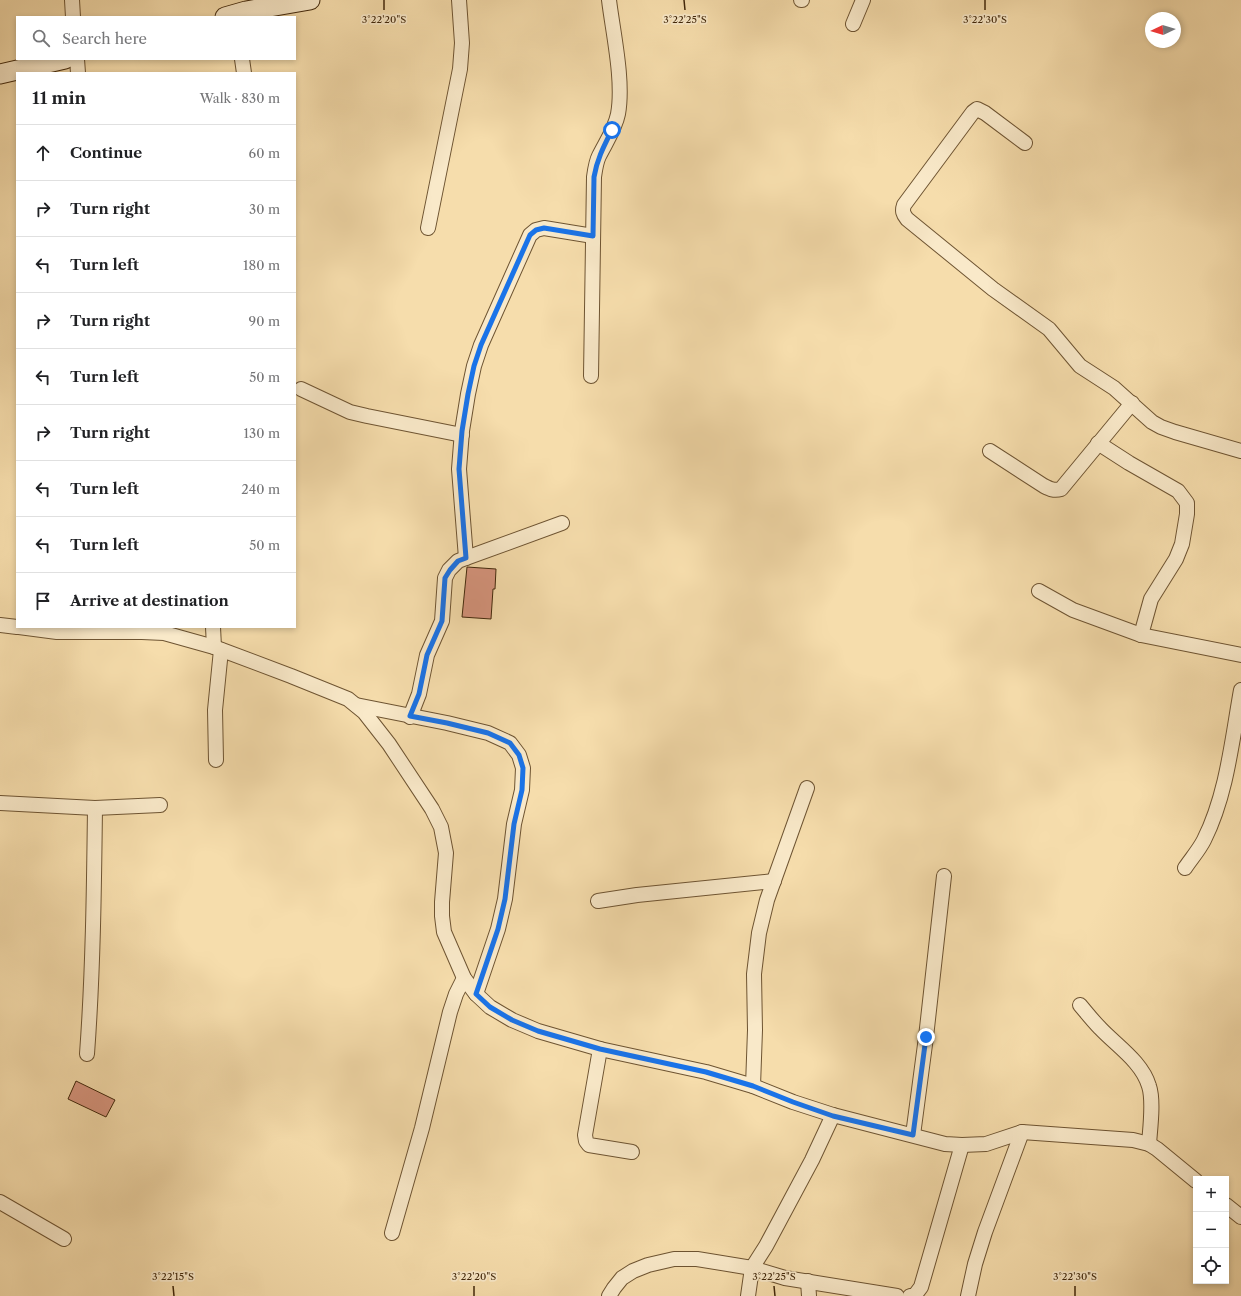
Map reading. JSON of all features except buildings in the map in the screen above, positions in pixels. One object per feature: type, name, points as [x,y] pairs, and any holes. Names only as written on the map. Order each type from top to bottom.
[{"type":"street","points":[[72,0],[73,16]]},
{"type":"street","points":[[232,16],[279,3],[310,0]]},
{"type":"street","points":[[428,228],[460,69],[462,43],[459,0]]},
{"type":"street","points":[[591,376],[594,177],[598,157],[616,122],[620,89],[609,0]]},
{"type":"street","points":[[853,24],[863,0]]},
{"type":"street","points":[[0,74],[61,60]]},
{"type":"street","points":[[77,60],[78,72]]},
{"type":"street","points":[[242,60],[244,72]]},
{"type":"street","points":[[1025,143],[984,113],[976,109],[904,204],[902,210],[903,215],[906,219],[993,288],[1049,329],[1080,366],[1114,388],[1132,403],[1145,417],[1161,427],[1241,450]]},
{"type":"street","points":[[466,558],[459,469],[468,394],[474,366],[481,345],[530,235],[536,230],[544,228],[593,236]]},
{"type":"street","points":[[301,389],[350,412],[462,435]]},
{"type":"street","points":[[990,451],[1044,486],[1057,490],[1061,489],[1132,403]]},
{"type":"street","points":[[1098,443],[1129,463],[1178,491],[1187,503],[1187,514],[1182,544],[1176,560],[1150,599],[1141,635]]},
{"type":"street","points":[[410,716],[419,694],[427,655],[442,621],[445,578],[450,570],[458,561],[562,523]]},
{"type":"street","points":[[1038,591],[1073,610],[1141,635],[1241,655]]},
{"type":"street","points":[[0,624],[16,627]]},
{"type":"street","points":[[26,628],[57,632],[142,632],[164,630],[218,648],[348,699],[356,705],[364,712],[389,744],[432,809],[441,827],[446,853],[442,902],[444,932],[464,978],[476,994],[490,1007],[512,1020],[538,1031],[600,1049],[706,1072],[753,1086],[833,1116],[933,1141],[962,1145],[986,1144],[1022,1132],[1132,1140],[1149,1144],[1193,1179]]},
{"type":"street","points":[[213,628],[218,648],[215,710],[216,760]]},
{"type":"street","points":[[1185,868],[1204,841],[1216,812],[1227,771],[1241,690]]},
{"type":"street","points":[[356,705],[447,723],[488,733],[510,743],[519,755],[523,768],[522,790],[514,824],[505,899],[498,929],[476,994]]},
{"type":"street","points":[[753,1086],[755,957],[759,933],[767,900],[807,788]]},
{"type":"street","points":[[0,803],[95,808],[160,805]]},
{"type":"street","points":[[86,1054],[91,1001],[95,808]]},
{"type":"street","points":[[913,1135],[926,1037],[944,876]]},
{"type":"street","points":[[598,901],[637,895],[774,881]]},
{"type":"street","points":[[392,1233],[422,1128],[450,1012],[464,978]]},
{"type":"street","points":[[1080,1004],[1099,1027],[1136,1064],[1150,1087],[1149,1144]]},
{"type":"street","points":[[600,1049],[585,1136],[586,1141],[589,1145],[632,1152]]},
{"type":"street","points":[[748,1296],[752,1268],[766,1246],[812,1160],[833,1116]]},
{"type":"street","points":[[968,1296],[975,1264],[985,1232],[1022,1132]]},
{"type":"street","points":[[910,1296],[915,1295],[921,1287],[962,1145]]},
{"type":"street","points":[[0,1202],[64,1239]]},
{"type":"street","points":[[1229,1207],[1241,1217]]},
{"type":"street","points":[[609,1296],[622,1278],[633,1271],[648,1265],[674,1259],[697,1259],[752,1268],[785,1278],[898,1296]]},
{"type":"street","points":[[808,1281],[809,1296]]},
{"type":"route","points":[[612,130],[598,157],[594,177],[593,236],[544,228],[540,228],[530,235],[481,345],[474,366],[468,394],[462,431],[459,469],[466,558],[458,561],[445,578],[444,612],[442,621],[427,655],[419,694],[410,716],[488,733],[510,743],[519,755],[523,768],[522,790],[514,824],[505,899],[498,929],[476,994],[490,1007],[512,1020],[538,1031],[600,1049],[706,1072],[753,1086],[833,1116],[913,1135],[926,1037]]}]
